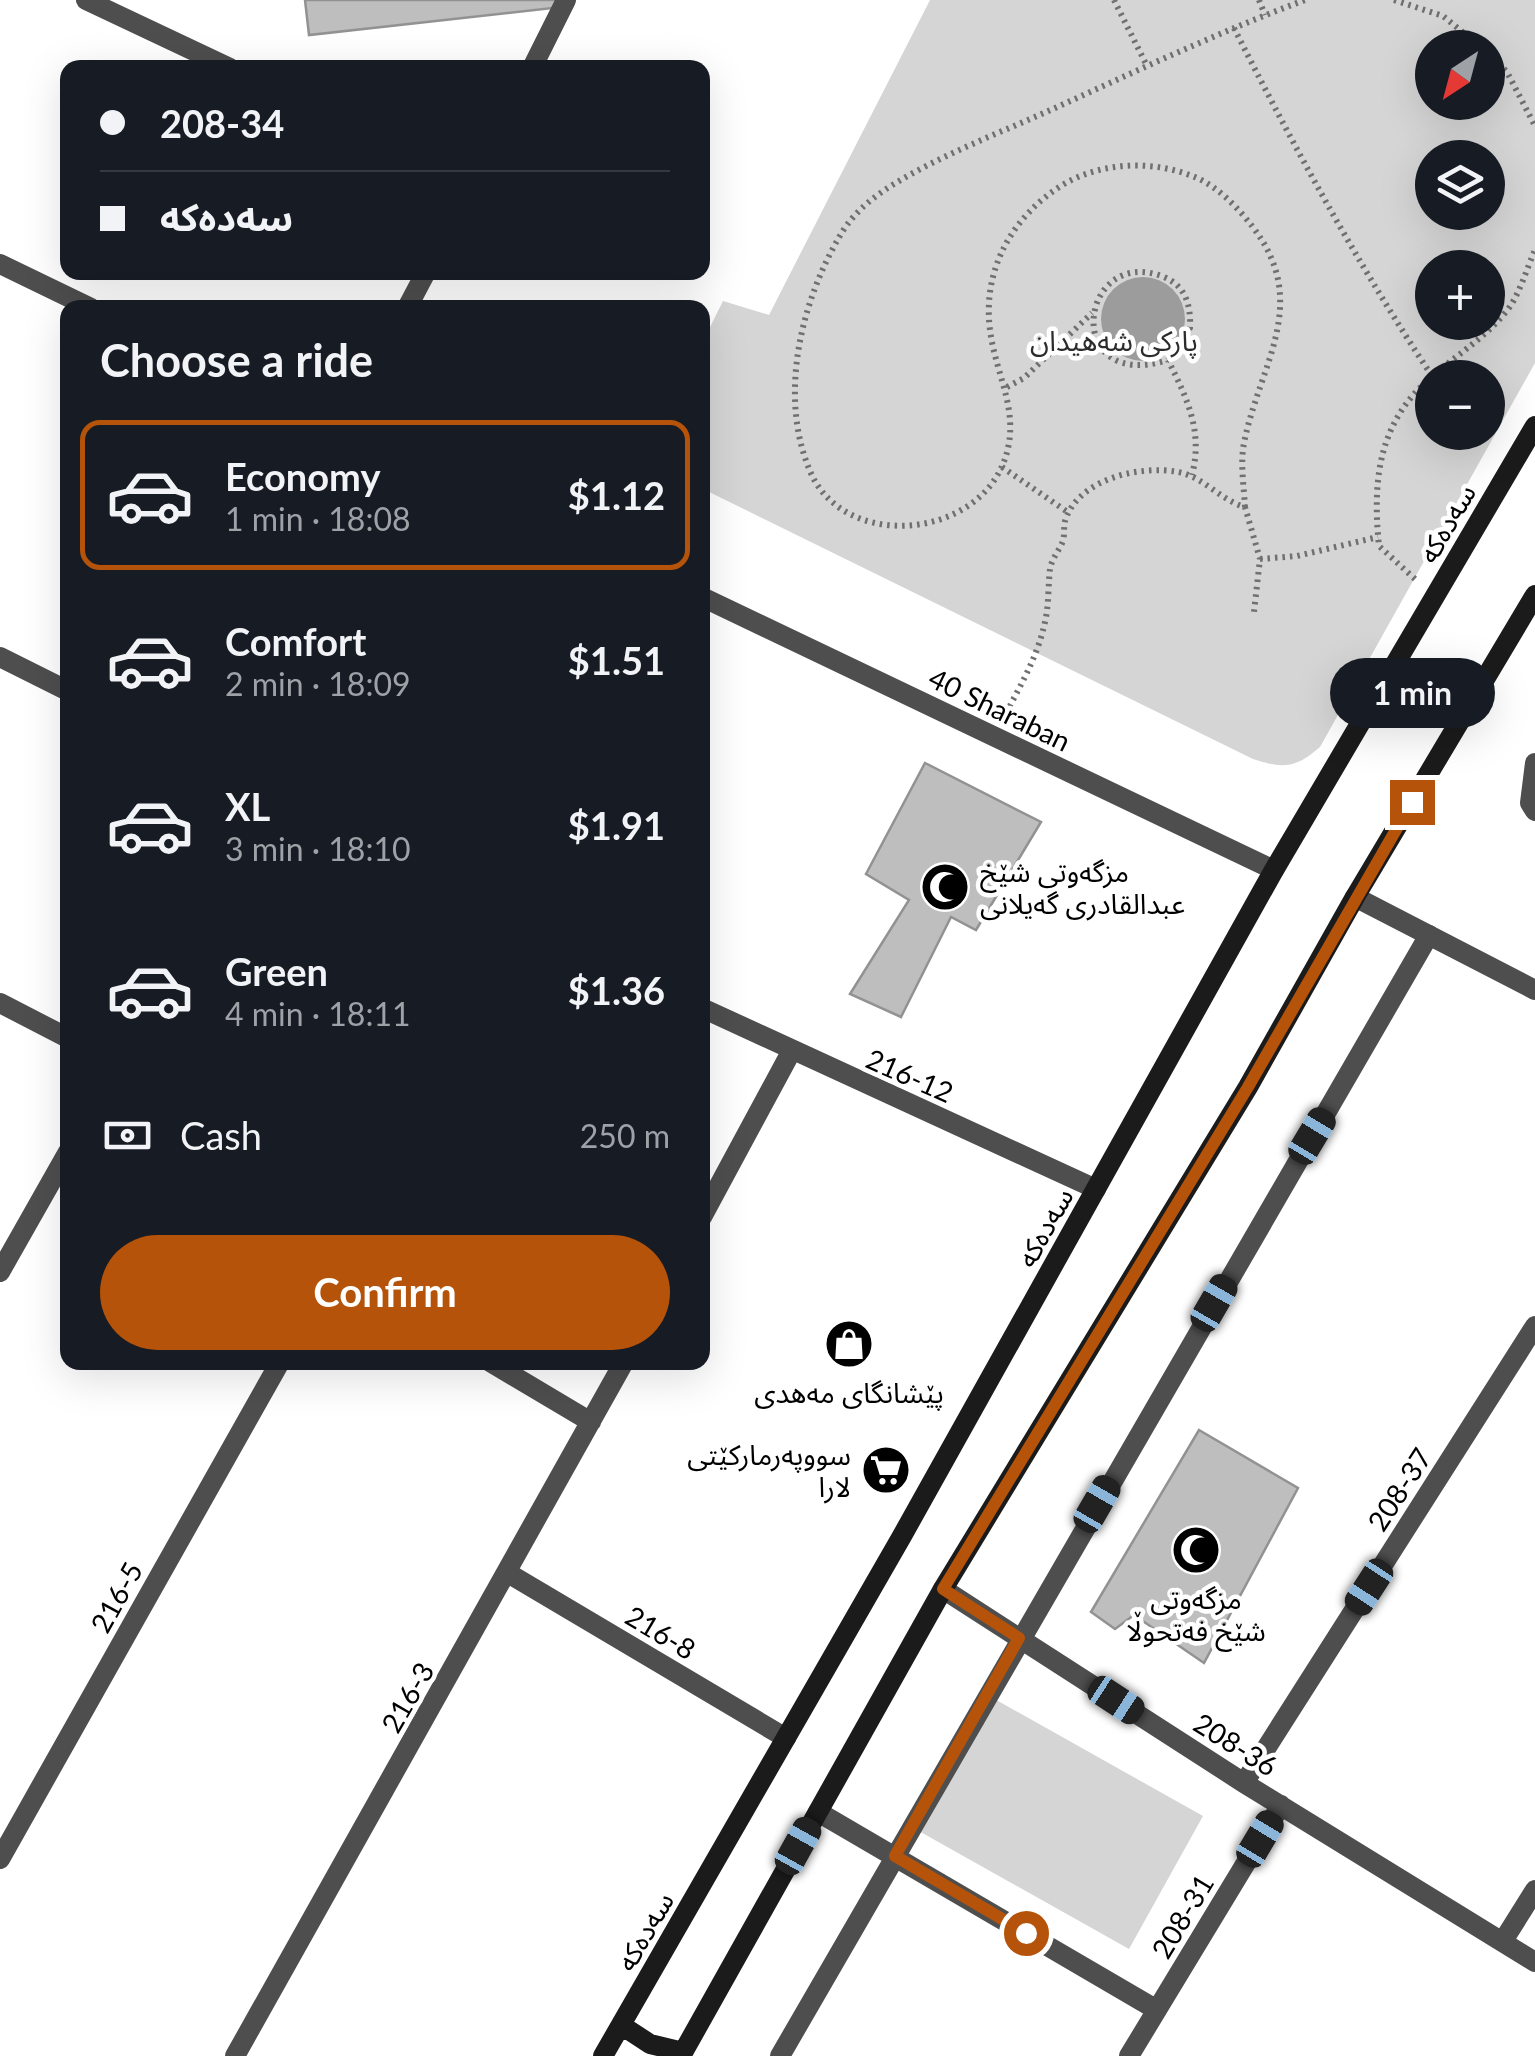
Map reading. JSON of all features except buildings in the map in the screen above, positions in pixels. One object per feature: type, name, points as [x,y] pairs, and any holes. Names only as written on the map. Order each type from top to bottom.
[{"type":"main road","name":"سەدەکە","points":[[604,2056],[1274,870],[1535,426]]},
{"type":"main road","points":[[621,2025],[650,2044],[682,2054],[943,1589],[1248,1087],[1355,898],[1532,606]]},
{"type":"street","points":[[86,0],[213,60]]},
{"type":"street","points":[[536,60],[566,0]]},
{"type":"street","points":[[0,264],[75,300]]},
{"type":"street","name":"40 Sharaban","points":[[710,601],[1274,870]]},
{"type":"street","points":[[0,656],[60,687]]},
{"type":"street","points":[[1535,763],[1530,803],[1535,811]]},
{"type":"street","points":[[1355,898],[1535,990]]},
{"type":"street","points":[[780,2056],[1429,935]]},
{"type":"street","points":[[0,1003],[60,1034]]},
{"type":"street","name":"216-12","points":[[710,1012],[1096,1189]]},
{"type":"street","points":[[710,1202],[792,1052]]},
{"type":"street","points":[[0,1272],[60,1166]]},
{"type":"street","name":"208-37","points":[[1244,1783],[1535,1326]]},
{"type":"street","name":"216-5","points":[[0,1859],[275,1370]]},
{"type":"street","points":[[503,1370],[591,1422]]},
{"type":"street","name":"216-3","points":[[235,2056],[620,1370]]},
{"type":"street","name":"216-8","points":[[508,1574],[786,1738]]},
{"type":"street","name":"208-36","points":[[943,1589],[1244,1783],[1535,1962]]},
{"type":"street","name":"208-31","points":[[1129,2056],[1281,1805]]},
{"type":"street","points":[[818,1812],[1157,2010]]},
{"type":"street","points":[[1503,1941],[1535,1890]]},
{"type":"path","points":[[1114,0],[1147,66]]},
{"type":"path","points":[[1260,0],[1265,15]]},
{"type":"path","points":[[1254,612],[1260,559],[1245,507],[1243,447],[1272,358],[1282,312],[1279,279],[1266,244],[1239,209],[1203,180],[1167,167],[1120,166],[1076,177],[1037,200],[1010,234],[995,267],[989,298],[990,332],[1007,387],[1010,436],[1002,468],[982,492],[953,516],[921,527],[886,527],[851,514],[817,489],[801,451],[795,408],[798,351],[810,300],[829,254],[852,214],[895,184],[1147,66],[1306,0]]},
{"type":"path","points":[[1394,0],[1438,14],[1459,30]]},
{"type":"path","points":[[1435,0],[1438,14]]},
{"type":"path","points":[[1234,28],[1338,220],[1422,360]]},
{"type":"path","points":[[1505,70],[1535,126]]},
{"type":"path","points":[[1454,360],[1509,310],[1535,250]]},
{"type":"path","points":[[1007,387],[1024,378],[1092,312],[1114,280],[1132,273],[1171,280],[1186,295],[1190,328],[1168,360],[1134,366],[1114,361],[1101,349],[1092,329],[1092,312]]},
{"type":"path","points":[[1168,360],[1196,424],[1198,455],[1193,476]]},
{"type":"path","points":[[1415,390],[1389,428],[1376,468],[1378,537],[1379,546],[1436,596]]},
{"type":"path","points":[[1002,468],[1069,513]]},
{"type":"path","points":[[994,736],[1035,659],[1046,618],[1050,564],[1063,540],[1069,513],[1105,481],[1132,471],[1193,476],[1229,503],[1245,507]]},
{"type":"path","points":[[1260,559],[1297,556],[1378,537]]},
{"type":"green space","name":"پارکی شەهیدان","points":[[930,0],[1535,0],[1535,363],[1505,417],[1505,360],[1415,360],[1415,450],[1486,450],[1320,747],[1296,763],[1281,765],[1253,759],[710,492],[710,327],[723,301],[769,315]]},
{"type":"green space","points":[[991,1697],[1203,1816],[1129,1949],[917,1830]]},
{"type":"shaded area","points":[[1143,277],[1159,280],[1173,289],[1182,303],[1182,335],[1173,349],[1159,358],[1143,361],[1127,358],[1113,349],[1104,335],[1101,319],[1104,303],[1113,289],[1127,280]]},
{"type":"place","name":"مزگەوتی شێخ عبدالقادری گەیلانی","points":[[945,887]]},
{"type":"place","name":"پێشانگای مەهدی","points":[[849,1344]]},
{"type":"place","name":"سووپەرمارکێتی لارا","points":[[886,1470]]},
{"type":"place","name":"مزگەوتی شێخ فەتحوڵا","points":[[1196,1550]]},
{"type":"route","points":[[1026,1933],[895,1856],[1019,1638],[943,1589],[1248,1087],[1412,802]]}]
